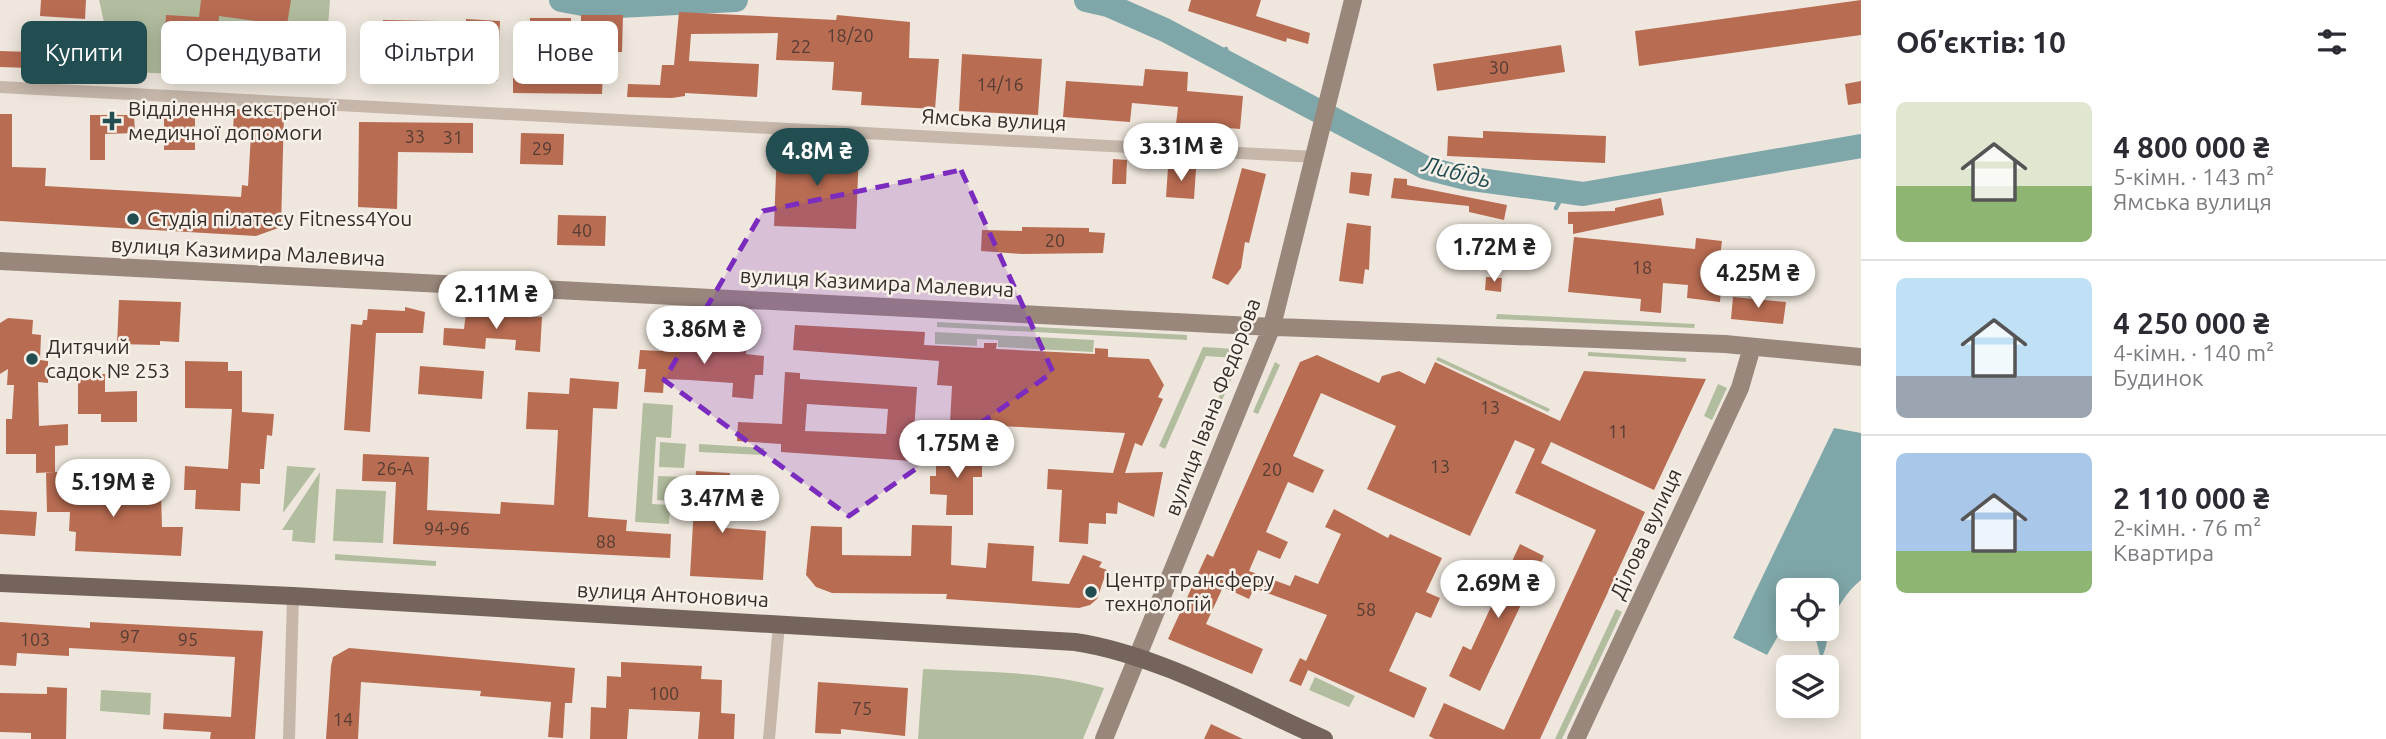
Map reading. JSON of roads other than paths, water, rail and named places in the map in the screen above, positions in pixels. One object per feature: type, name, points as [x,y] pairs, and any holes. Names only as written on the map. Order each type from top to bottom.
[{"type":"main road","name":"вулиця Івана Федорова","points":[[1104,739],[1272,326],[1336,78],[1353,0]]},
{"type":"main road","name":"вулиця Казимира Малевича","points":[[0,261],[1272,326],[1752,347],[1861,357]]},
{"type":"main road","name":"Ділова вулиця","points":[[1576,739],[1740,388],[1752,347]]},
{"type":"main road","name":"вулиця Антоновича","points":[[0,583],[293,596],[1075,642],[1103,646],[1139,658],[1324,739]]},
{"type":"street","name":"Ямська вулиця","points":[[0,87],[1317,148]]},
{"type":"street","points":[[289,739],[293,596]]},
{"type":"street","points":[[769,739],[779,624]]},
{"type":"water","points":[[1834,428],[1861,433],[1861,580],[1846,595],[1839,607],[1839,578],[1776,578],[1776,640],[1767,655],[1733,638]]},
{"type":"water","points":[[1816,641],[1827,641],[1823,655],[1820,655]]},
{"type":"waterway","name":"Либідь","points":[[561,0],[599,7],[736,0]]},
{"type":"waterway","name":"Либідь","points":[[1086,0],[1108,5],[1165,30],[1426,168],[1465,178],[1583,194],[1861,146]]},
{"type":"waterway","points":[[1225,61],[1226,49]]},
{"type":"waterway","points":[[1556,208],[1564,193]]},
{"type":"place","name":"Відділення екстреної медичної допомоги","points":[[112,121]]},
{"type":"place","name":"Студія пілатесу Fitness4You","points":[[133,219]]},
{"type":"place","name":"Дитячий садок № 253","points":[[32,359]]},
{"type":"place","name":"Центр трансферу технологій","points":[[1091,592]]}]
